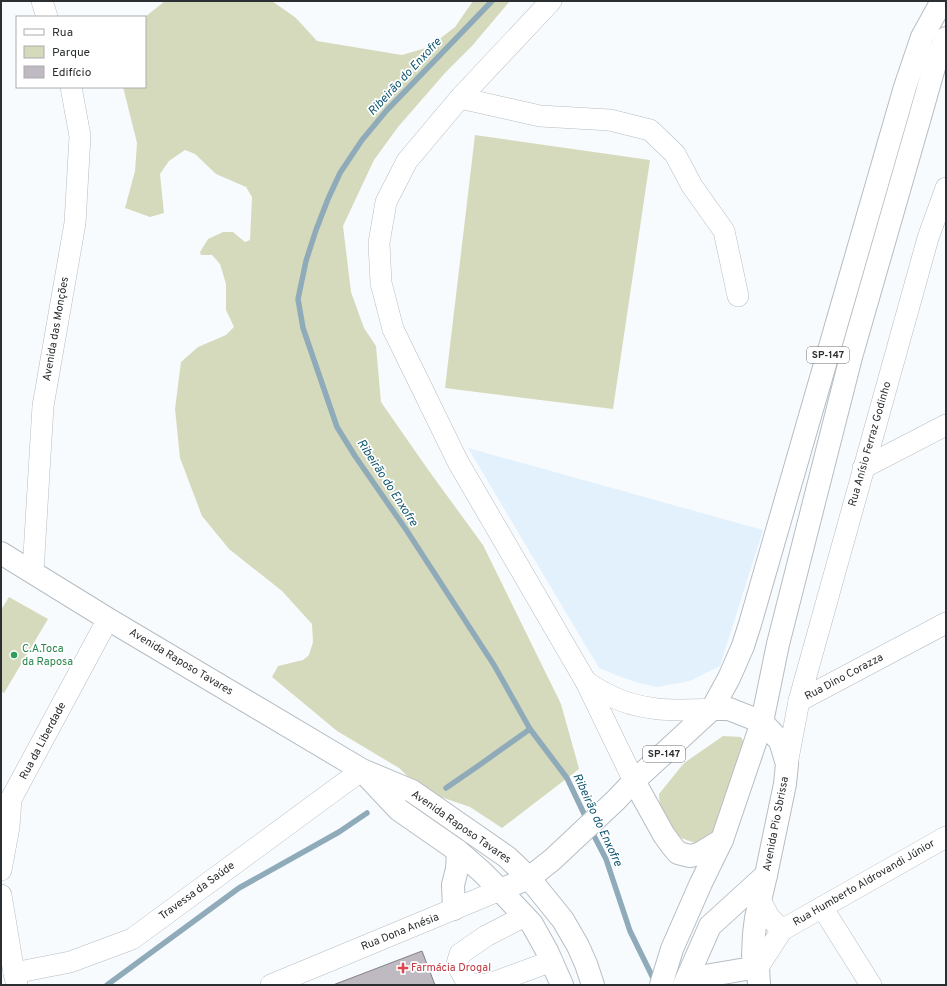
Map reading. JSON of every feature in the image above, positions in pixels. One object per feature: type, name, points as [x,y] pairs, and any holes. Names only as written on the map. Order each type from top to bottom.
[{"type":"main road","name":"SP-147","points":[[529,878],[570,844],[712,709],[743,646],[905,87],[922,37],[942,1]]},
{"type":"main road","name":"SP-147","points":[[762,722],[778,644],[851,357],[920,117],[938,57],[946,38]]},
{"type":"main road","name":"Avenida Raposo Tavares","points":[[1,553],[108,619],[362,770],[412,791],[507,857],[529,878],[563,920],[584,958],[593,985]]},
{"type":"main road","name":"Avenida Pio Sbrissa","points":[[712,709],[729,709],[762,722],[780,741],[787,764],[785,784],[756,918],[753,955],[759,976]]},
{"type":"main road","points":[[661,985],[672,949],[722,840],[762,722]]},
{"type":"main road","name":"Avenida Raposo Tavares","points":[[362,770],[399,810],[458,851],[481,871],[532,924],[552,961],[562,985]]},
{"type":"main road","points":[[634,782],[664,835],[678,853],[690,856],[699,854],[722,840]]},
{"type":"main road","points":[[454,909],[453,885],[457,868],[458,851]]},
{"type":"main road","points":[[759,976],[685,982],[710,926],[766,875]]},
{"type":"main road","name":"Rua Dona Anésia","points":[[500,890],[529,878]]},
{"type":"street","points":[[42,1],[47,16]]},
{"type":"street","points":[[551,1],[460,98],[407,161],[386,202],[379,243],[381,283],[393,329],[458,462],[586,682],[634,782]]},
{"type":"street","name":"Avenida das Monções","points":[[33,572],[43,406],[75,223],[80,136],[71,88]]},
{"type":"street","points":[[460,98],[540,116],[610,120],[650,130],[675,154],[692,186],[724,230],[738,296]]},
{"type":"street","name":"Rua Anísio Ferraz Godinho","points":[[799,701],[928,238],[946,188]]},
{"type":"street","points":[[863,468],[946,425]]},
{"type":"street","name":"Rua da Liberdade","points":[[1,870],[9,827],[6,798],[108,619]]},
{"type":"street","name":"Rua Dino Corazza","points":[[787,764],[799,701],[946,623]]},
{"type":"street","points":[[586,682],[605,694],[648,708],[686,711],[712,709]]},
{"type":"street","name":"Travessa da Saúde","points":[[16,979],[70,962],[132,939],[362,770]]},
{"type":"street","name":"Rua Humberto Aldrovandi Júnior","points":[[782,930],[946,837]]},
{"type":"street","name":"Rua Dona Anésia","points":[[271,985],[500,890]]},
{"type":"street","points":[[1,895],[16,979]]},
{"type":"street","points":[[759,976],[782,930],[768,917],[760,900]]},
{"type":"street","points":[[822,907],[871,985]]},
{"type":"street","points":[[524,916],[486,936],[460,954],[457,964],[466,981],[478,985],[495,982],[552,961]]},
{"type":"shaded area","points":[[468,448],[763,530],[720,666],[690,681],[657,687],[639,683],[599,668]]},
{"type":"green space","points":[[165,1],[272,1],[296,18],[317,41],[402,55],[429,47],[455,27],[473,1],[510,1],[472,46],[445,73],[398,127],[374,160],[343,226],[351,292],[364,328],[376,346],[381,402],[483,545],[561,704],[578,765],[579,769],[502,828],[470,807],[423,791],[399,768],[337,731],[272,677],[278,666],[303,660],[309,655],[313,642],[312,624],[282,591],[229,549],[202,516],[180,458],[175,409],[181,362],[198,347],[226,335],[234,327],[226,310],[226,284],[220,264],[212,255],[201,255],[200,252],[208,239],[223,232],[233,232],[245,242],[250,240],[252,197],[246,187],[216,174],[195,154],[185,150],[169,161],[160,174],[164,213],[150,217],[125,208],[135,171],[137,143],[123,88],[146,88],[146,16]]},
{"type":"green space","points":[[475,135],[650,160],[613,409],[445,388]]},
{"type":"green space","name":"C.A.Toca da Raposa","points":[[9,597],[48,619],[4,693],[1,691],[1,610]]},
{"type":"green space","points":[[723,736],[741,737],[747,749],[714,833],[695,843],[681,838],[670,827],[660,811],[659,794],[684,763]]},
{"type":"building","name":"Farmácia Drogal","points":[[422,951],[435,985],[333,985]]},
{"type":"waterway","name":"Ribeirão do Enxofre","points":[[492,1],[387,110],[362,140],[340,173],[316,230],[306,261],[298,299],[303,328],[337,427],[494,665],[530,729],[567,778],[587,820]]},
{"type":"waterway","points":[[446,788],[530,729]]},
{"type":"waterway","points":[[107,985],[239,888],[339,832],[367,813]]},
{"type":"waterway","name":"Ribeirão do Enxofre","points":[[591,830],[606,859],[630,931],[655,982]]},
{"type":"place","name":"C.A.Toca da Raposa","points":[[14,655]]},
{"type":"place","name":"Farmácia Drogal","points":[[403,968]]}]
